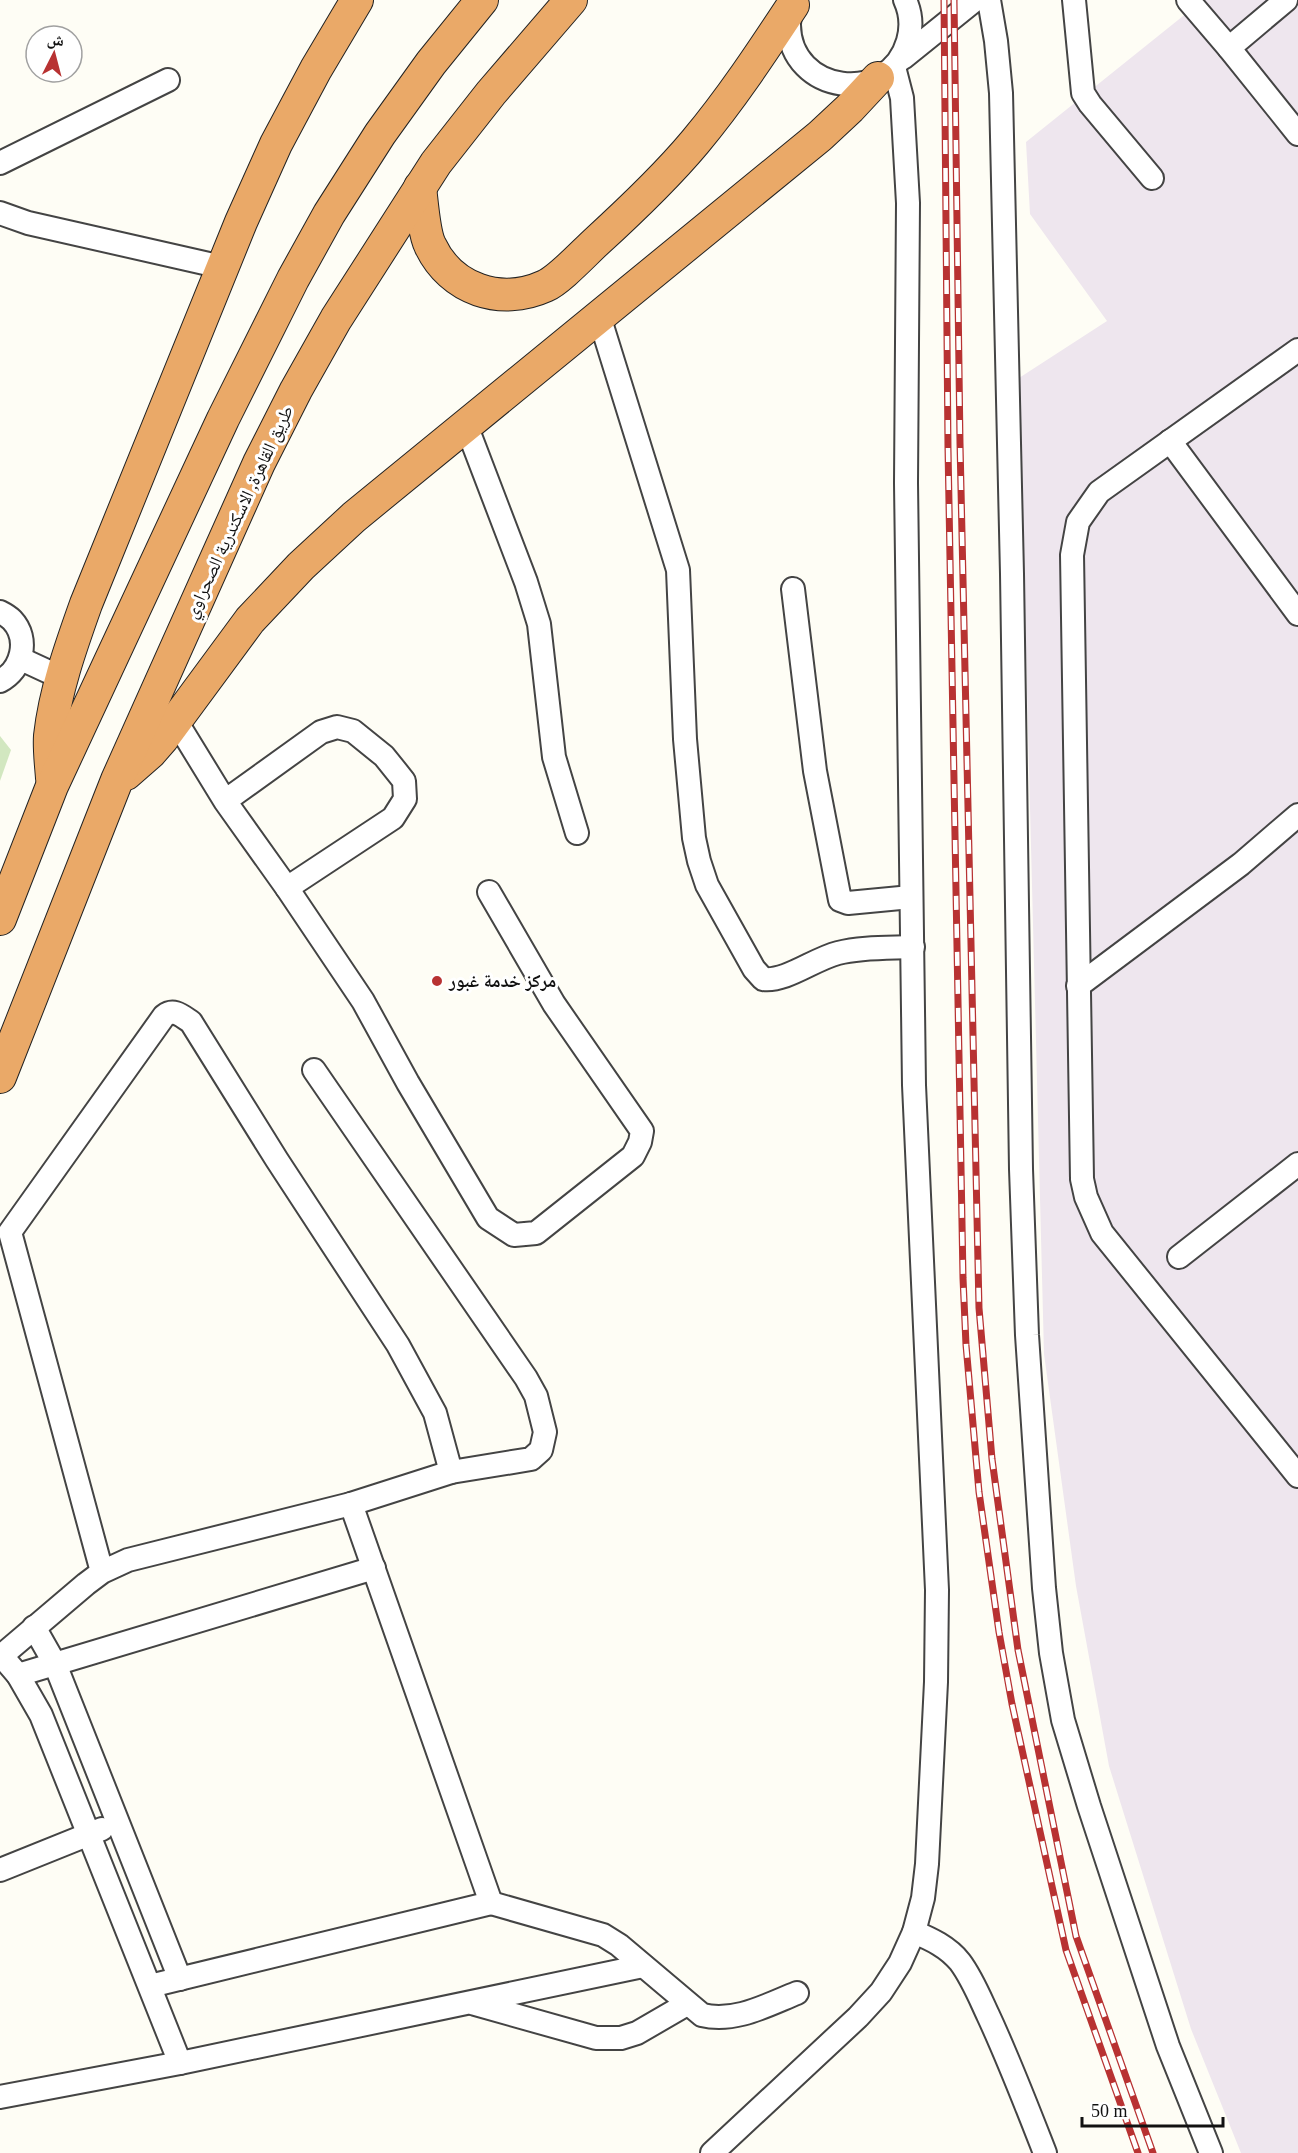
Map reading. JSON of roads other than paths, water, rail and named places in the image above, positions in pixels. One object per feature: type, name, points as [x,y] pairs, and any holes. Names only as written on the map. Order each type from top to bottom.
[{"type":"highway","points":[[52,786],[50,737],[62,678],[86,604],[222,267],[276,144],[316,69],[357,0]]},
{"type":"highway","points":[[0,919],[52,786],[223,419],[293,279],[329,214],[380,134],[431,63],[482,0]]},
{"type":"highway","name":"طريق القاهرة, الاسكندرية الصحراوي","points":[[0,1077],[117,780],[259,463],[296,390],[336,319],[428,175],[491,93],[571,0]]},
{"type":"highway","points":[[428,175],[430,245],[449,273],[479,291],[514,296],[547,286],[631,209],[694,144],[729,99],[794,3]]},
{"type":"highway","points":[[117,780],[150,753],[250,620],[301,566],[354,517],[820,136],[890,69]]},
{"type":"street","points":[[890,69],[906,49],[910,34],[910,18],[905,0]]},
{"type":"street","points":[[794,3],[789,25],[793,46],[803,64],[819,77],[838,84],[859,85],[890,69],[975,0]]},
{"type":"street","points":[[989,0],[1000,83],[1003,146],[1021,1169],[1026,1323],[1047,1621],[1063,1720],[1089,1806],[1168,2046],[1211,2153]]},
{"type":"street","points":[[1074,0],[1083,93],[1152,178]]},
{"type":"street","points":[[1188,0],[1298,134]]},
{"type":"street","points":[[1229,48],[1286,0]]},
{"type":"street","points":[[712,2153],[858,2017],[881,1992],[900,1963],[914,1932],[923,1898],[927,1864],[936,1682],[937,1590],[914,1085],[906,483],[908,203],[902,98],[890,69]]},
{"type":"street","points":[[0,163],[168,80]]},
{"type":"street","points":[[0,213],[28,224],[222,267]]},
{"type":"street","points":[[599,316],[678,570],[685,739],[692,816],[699,861],[707,885],[754,969],[763,979],[780,978],[818,959],[839,952],[913,947]]},
{"type":"street","points":[[1298,350],[1099,492],[1078,522],[1072,555],[1082,1179],[1086,1197],[1102,1233],[1298,1476]]},
{"type":"street","points":[[466,425],[526,582],[539,624],[554,756],[577,833]]},
{"type":"street","points":[[1170,441],[1297,607]]},
{"type":"street","points":[[793,589],[815,771],[840,900],[848,903],[911,897]]},
{"type":"street","points":[[0,612],[12,620],[22,638],[21,659],[9,676],[0,681]]},
{"type":"street","points":[[21,659],[62,678]]},
{"type":"street","points":[[176,721],[225,801],[363,1001],[408,1083],[488,1218],[514,1235],[536,1233],[633,1156],[640,1142],[642,1131],[554,1004],[489,892]]},
{"type":"street","points":[[225,801],[321,732],[337,727],[353,731],[384,756],[404,781],[405,799],[393,818],[287,888]]},
{"type":"street","points":[[1078,986],[1241,864],[1298,815]]},
{"type":"street","points":[[0,1253],[9,1232],[164,1016],[168,1012],[176,1012],[191,1022],[398,1345],[435,1413],[451,1472]]},
{"type":"street","points":[[180,2062],[41,1715],[18,1675],[1,1655],[102,1572],[128,1560],[351,1504],[451,1472],[531,1459],[541,1449],[545,1432],[536,1396],[526,1378],[314,1070]]},
{"type":"street","points":[[1179,1257],[1298,1164]]},
{"type":"street","points":[[9,1232],[102,1572]]},
{"type":"street","points":[[351,1504],[491,1903]]},
{"type":"street","points":[[18,1675],[374,1568]]},
{"type":"street","points":[[34,1627],[55,1664],[180,1979]]},
{"type":"street","points":[[0,1870],[118,1823]]},
{"type":"street","points":[[150,1986],[491,1903],[603,1935],[619,1945],[702,2015],[718,2019],[737,2016],[797,1994]]},
{"type":"street","points":[[914,1932],[944,1947],[960,1962],[979,1995],[1003,2047],[1045,2153]]},
{"type":"street","points":[[0,2097],[643,1966]]},
{"type":"street","points":[[471,2002],[596,2038],[621,2038],[637,2033],[687,2004]]},
{"type":"railway","points":[[944,0],[948,448],[963,1278],[966,1345],[979,1492],[1012,1704],[1066,1950],[1138,2153]]},
{"type":"railway","points":[[954,0],[960,443],[979,1308],[992,1459],[1018,1650],[1076,1936],[1153,2153]]},
{"type":"place","name":"مركز خدمة غبور","points":[[437,981]]}]
